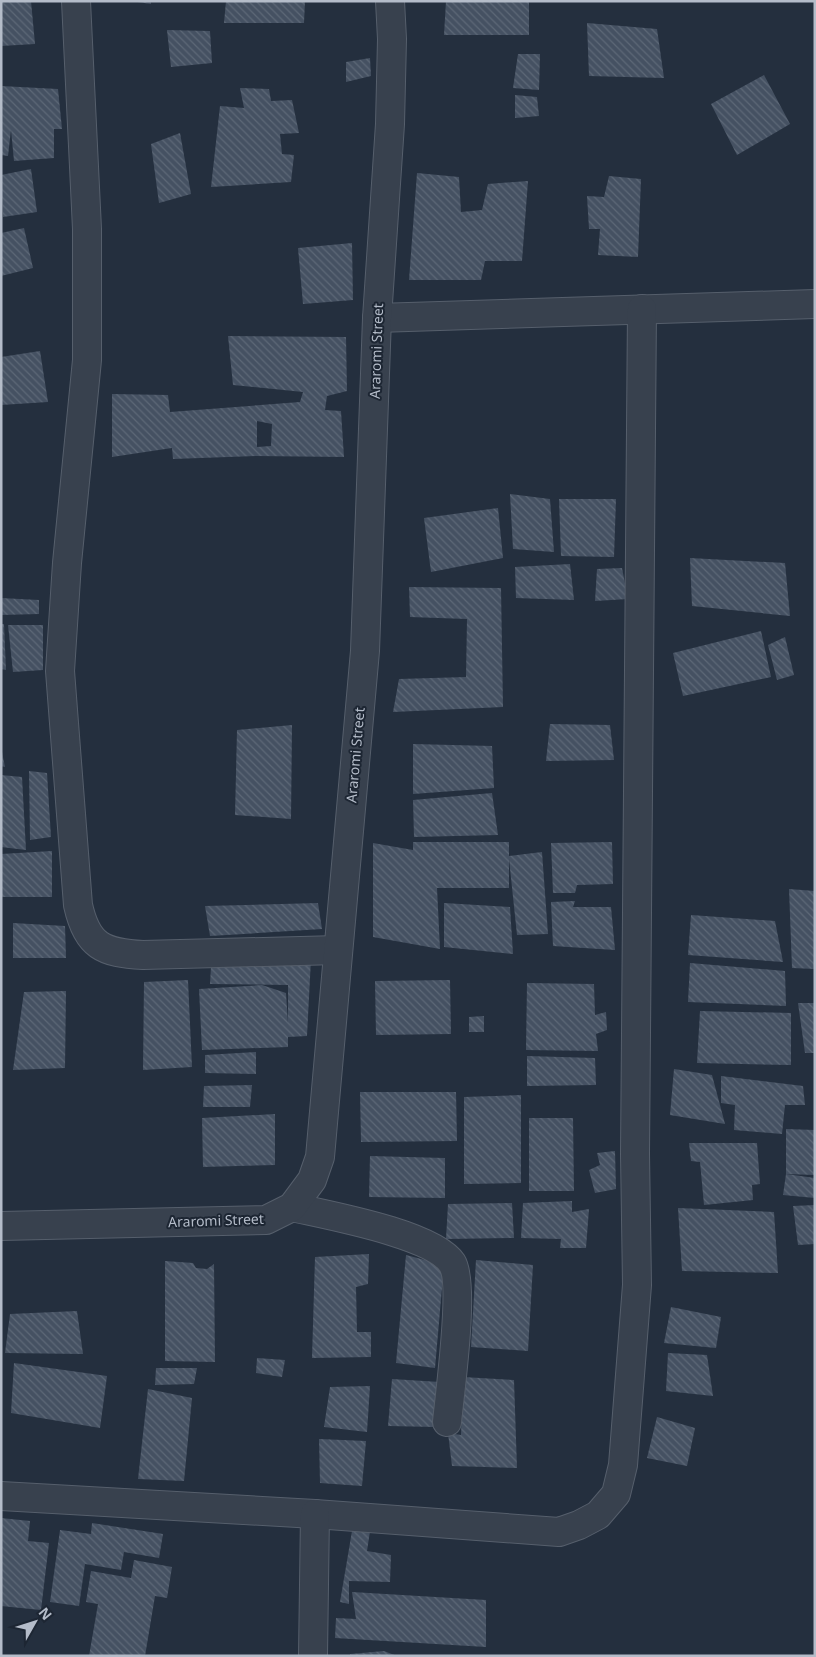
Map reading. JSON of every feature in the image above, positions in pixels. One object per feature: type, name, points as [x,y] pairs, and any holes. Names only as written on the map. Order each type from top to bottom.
[{"type":"street","points":[[76,1],[87,229],[87,360],[60,672],[78,905],[82,924],[94,942],[116,954],[338,950]]},
{"type":"street","name":"Araromi Street","points":[[1,1226],[266,1220],[292,1207],[312,1180],[320,1157],[365,651],[377,318],[390,124],[392,39],[390,1]]},
{"type":"street","points":[[377,318],[815,304]]},
{"type":"street","points":[[1,1496],[315,1514],[559,1532],[579,1525],[598,1514],[616,1494],[623,1465],[637,1285],[635,1144],[642,309]]},
{"type":"street","points":[[292,1207],[399,1234],[441,1252],[452,1264],[458,1289],[447,1422]]},
{"type":"street","points":[[313,1656],[315,1514]]},
{"type":"building","points":[[1,1],[31,1],[35,44],[1,46]]},
{"type":"building","points":[[131,1],[151,1],[151,4]]},
{"type":"building","points":[[226,1],[305,1],[304,23],[224,23]]},
{"type":"building","points":[[446,1],[529,1],[529,35],[444,35]]},
{"type":"building","points":[[587,23],[657,29],[664,78],[589,76]]},
{"type":"building","points":[[167,30],[210,31],[212,63],[171,67]]},
{"type":"building","points":[[518,54],[540,54],[539,90],[513,88]]},
{"type":"building","points":[[370,58],[371,76],[346,82],[346,62]]},
{"type":"building","points":[[764,75],[790,124],[737,155],[711,104]]},
{"type":"building","points":[[1,86],[58,89],[62,129],[54,129],[54,158],[14,161],[11,130],[8,156],[1,155]]},
{"type":"building","points":[[240,88],[269,89],[271,101],[292,100],[299,133],[280,134],[282,154],[294,155],[291,182],[211,187],[220,106],[244,108]]},
{"type":"building","points":[[515,95],[537,97],[539,116],[515,118]]},
{"type":"building","points":[[180,133],[191,194],[159,203],[151,144]]},
{"type":"building","points":[[31,169],[37,212],[3,217],[1,175]]},
{"type":"building","points":[[417,173],[459,177],[461,212],[482,210],[488,184],[528,181],[522,261],[485,261],[481,280],[409,280]]},
{"type":"building","points":[[609,176],[641,179],[638,257],[598,255],[600,229],[589,229],[587,196],[604,197]]},
{"type":"building","points":[[24,228],[33,268],[1,276],[1,233]]},
{"type":"building","points":[[352,243],[353,300],[303,304],[298,248]]},
{"type":"building","points":[[228,336],[346,337],[347,391],[327,396],[325,410],[341,411],[344,457],[256,456],[173,459],[172,448],[112,457],[112,394],[168,395],[170,412],[300,402],[303,392],[233,385]],"holes":[[[257,421],[272,424],[271,446],[257,447]]]},
{"type":"building","points":[[40,351],[48,402],[1,405],[1,357]]},
{"type":"building","points":[[510,494],[550,499],[554,552],[513,549]]},
{"type":"building","points":[[559,499],[616,499],[614,557],[561,556]]},
{"type":"building","points":[[498,508],[503,558],[431,572],[424,518]]},
{"type":"building","points":[[690,558],[785,563],[790,616],[692,606]]},
{"type":"building","points":[[570,564],[574,600],[516,598],[515,567]]},
{"type":"building","points":[[622,568],[628,599],[595,601],[597,569]]},
{"type":"building","points":[[409,587],[501,588],[503,707],[393,712],[399,679],[466,677],[467,619],[410,617]]},
{"type":"building","points":[[1,598],[39,600],[39,614],[1,615]]},
{"type":"building","points":[[1,624],[4,624],[6,670],[1,669]]},
{"type":"building","points":[[8,625],[43,625],[43,670],[13,672]]},
{"type":"building","points":[[761,631],[771,677],[683,696],[673,653]]},
{"type":"building","points":[[785,637],[794,675],[777,680],[768,645]]},
{"type":"building","points":[[550,724],[610,725],[614,760],[546,761]]},
{"type":"building","points":[[292,725],[291,819],[235,815],[237,730]]},
{"type":"building","points":[[413,744],[492,746],[494,788],[413,794]]},
{"type":"building","points":[[2,752],[5,767],[1,766]]},
{"type":"building","points":[[29,771],[47,773],[51,837],[30,840]]},
{"type":"building","points":[[1,775],[22,777],[26,850],[1,847]]},
{"type":"building","points":[[492,793],[498,835],[414,837],[413,800]]},
{"type":"building","points":[[413,842],[509,842],[509,856],[542,852],[548,934],[517,935],[509,859],[509,888],[437,888],[440,949],[373,937],[373,843],[413,850]]},
{"type":"building","points":[[612,842],[613,884],[577,885],[575,893],[553,893],[551,843]]},
{"type":"building","points":[[52,851],[52,897],[1,897],[1,854]]},
{"type":"building","points":[[789,889],[815,891],[815,969],[792,968]]},
{"type":"building","points":[[575,901],[573,907],[611,907],[615,950],[553,946],[551,902]]},
{"type":"building","points":[[318,903],[322,929],[210,936],[205,906]]},
{"type":"building","points":[[444,903],[510,907],[513,954],[444,947]]},
{"type":"building","points":[[691,915],[775,921],[783,962],[688,955]]},
{"type":"building","points":[[13,923],[65,926],[66,958],[13,958]]},
{"type":"building","points":[[311,959],[307,1036],[288,1037],[288,1047],[202,1050],[199,989],[262,985],[286,993],[288,1023],[288,985],[210,984],[211,967]]},
{"type":"building","points":[[690,963],[785,971],[786,1006],[688,1002]]},
{"type":"building","points":[[188,980],[192,1067],[143,1070],[144,982]]},
{"type":"building","points":[[450,980],[451,1034],[376,1035],[375,981]]},
{"type":"building","points":[[527,983],[594,984],[595,1015],[606,1012],[607,1030],[596,1034],[598,1051],[526,1050]]},
{"type":"building","points":[[66,991],[65,1068],[13,1070],[24,992]]},
{"type":"building","points":[[798,1003],[815,1003],[815,1053],[805,1053]]},
{"type":"building","points":[[700,1011],[791,1013],[791,1065],[697,1063]]},
{"type":"building","points":[[484,1016],[484,1032],[469,1032],[469,1017]]},
{"type":"building","points":[[256,1052],[256,1074],[205,1073],[205,1055]]},
{"type":"building","points":[[527,1056],[595,1058],[596,1085],[527,1086]]},
{"type":"building","points":[[674,1069],[712,1075],[725,1124],[670,1115]]},
{"type":"building","points":[[721,1076],[803,1086],[805,1105],[785,1105],[782,1134],[734,1130],[735,1105],[721,1103]]},
{"type":"building","points":[[252,1085],[250,1107],[203,1107],[204,1086]]},
{"type":"building","points":[[360,1092],[456,1092],[457,1141],[361,1142]]},
{"type":"building","points":[[521,1095],[521,1183],[464,1184],[464,1097]]},
{"type":"building","points":[[275,1114],[275,1165],[203,1167],[202,1118]]},
{"type":"building","points":[[529,1118],[573,1118],[574,1191],[529,1191]]},
{"type":"building","points":[[786,1129],[815,1130],[815,1175],[786,1174]]},
{"type":"building","points":[[689,1143],[757,1143],[760,1184],[752,1185],[753,1200],[704,1205],[700,1162],[691,1161]]},
{"type":"building","points":[[615,1151],[616,1189],[595,1193],[589,1170],[600,1165],[597,1153]]},
{"type":"building","points":[[370,1156],[445,1158],[445,1198],[369,1197]]},
{"type":"building","points":[[786,1174],[815,1178],[815,1198],[783,1195]]},
{"type":"building","points":[[572,1201],[572,1212],[589,1209],[586,1248],[560,1248],[561,1239],[521,1238],[523,1203]]},
{"type":"building","points":[[512,1203],[514,1238],[446,1239],[448,1204]]},
{"type":"building","points":[[815,1205],[815,1244],[798,1245],[793,1206]]},
{"type":"building","points":[[678,1208],[774,1212],[778,1273],[682,1271]]},
{"type":"building","points":[[369,1254],[368,1284],[356,1287],[357,1332],[371,1332],[371,1357],[312,1358],[315,1257]]},
{"type":"building","points":[[406,1255],[444,1265],[435,1368],[396,1363]]},
{"type":"building","points":[[476,1260],[533,1265],[528,1351],[471,1347]]},
{"type":"building","points":[[165,1261],[193,1263],[196,1268],[207,1269],[214,1264],[215,1362],[165,1361]]},
{"type":"building","points":[[671,1307],[721,1317],[716,1348],[664,1343]]},
{"type":"building","points":[[77,1311],[83,1354],[5,1353],[10,1314]]},
{"type":"building","points":[[668,1353],[707,1355],[713,1396],[666,1391]]},
{"type":"building","points":[[257,1358],[285,1360],[282,1377],[256,1373]]},
{"type":"building","points":[[14,1363],[107,1376],[100,1428],[11,1413]]},
{"type":"building","points":[[156,1368],[197,1368],[194,1384],[155,1385]]},
{"type":"building","points":[[463,1377],[514,1380],[517,1468],[452,1466],[448,1433],[461,1435]]},
{"type":"building","points":[[392,1379],[440,1382],[435,1427],[388,1426]]},
{"type":"building","points":[[370,1386],[367,1432],[324,1427],[330,1387]]},
{"type":"building","points":[[148,1389],[192,1398],[184,1481],[138,1479]]},
{"type":"building","points":[[657,1417],[695,1428],[687,1466],[647,1458]]},
{"type":"building","points":[[319,1439],[366,1441],[362,1486],[320,1483]]},
{"type":"building","points":[[1,1518],[30,1521],[28,1541],[49,1543],[41,1610],[1,1606]]},
{"type":"building","points":[[92,1523],[163,1534],[159,1558],[124,1552],[121,1570],[85,1564],[79,1606],[50,1602],[60,1530],[91,1534]]},
{"type":"building","points":[[352,1531],[370,1531],[367,1551],[391,1555],[390,1582],[349,1581],[349,1604],[340,1602]]},
{"type":"building","points":[[134,1560],[172,1567],[167,1598],[155,1596],[145,1656],[89,1656],[98,1604],[86,1602],[91,1571],[131,1578]]},
{"type":"building","points":[[352,1592],[486,1600],[486,1647],[335,1638],[336,1618],[356,1619]]},
{"type":"building","points":[[384,1651],[397,1656],[350,1656],[350,1654]]}]
